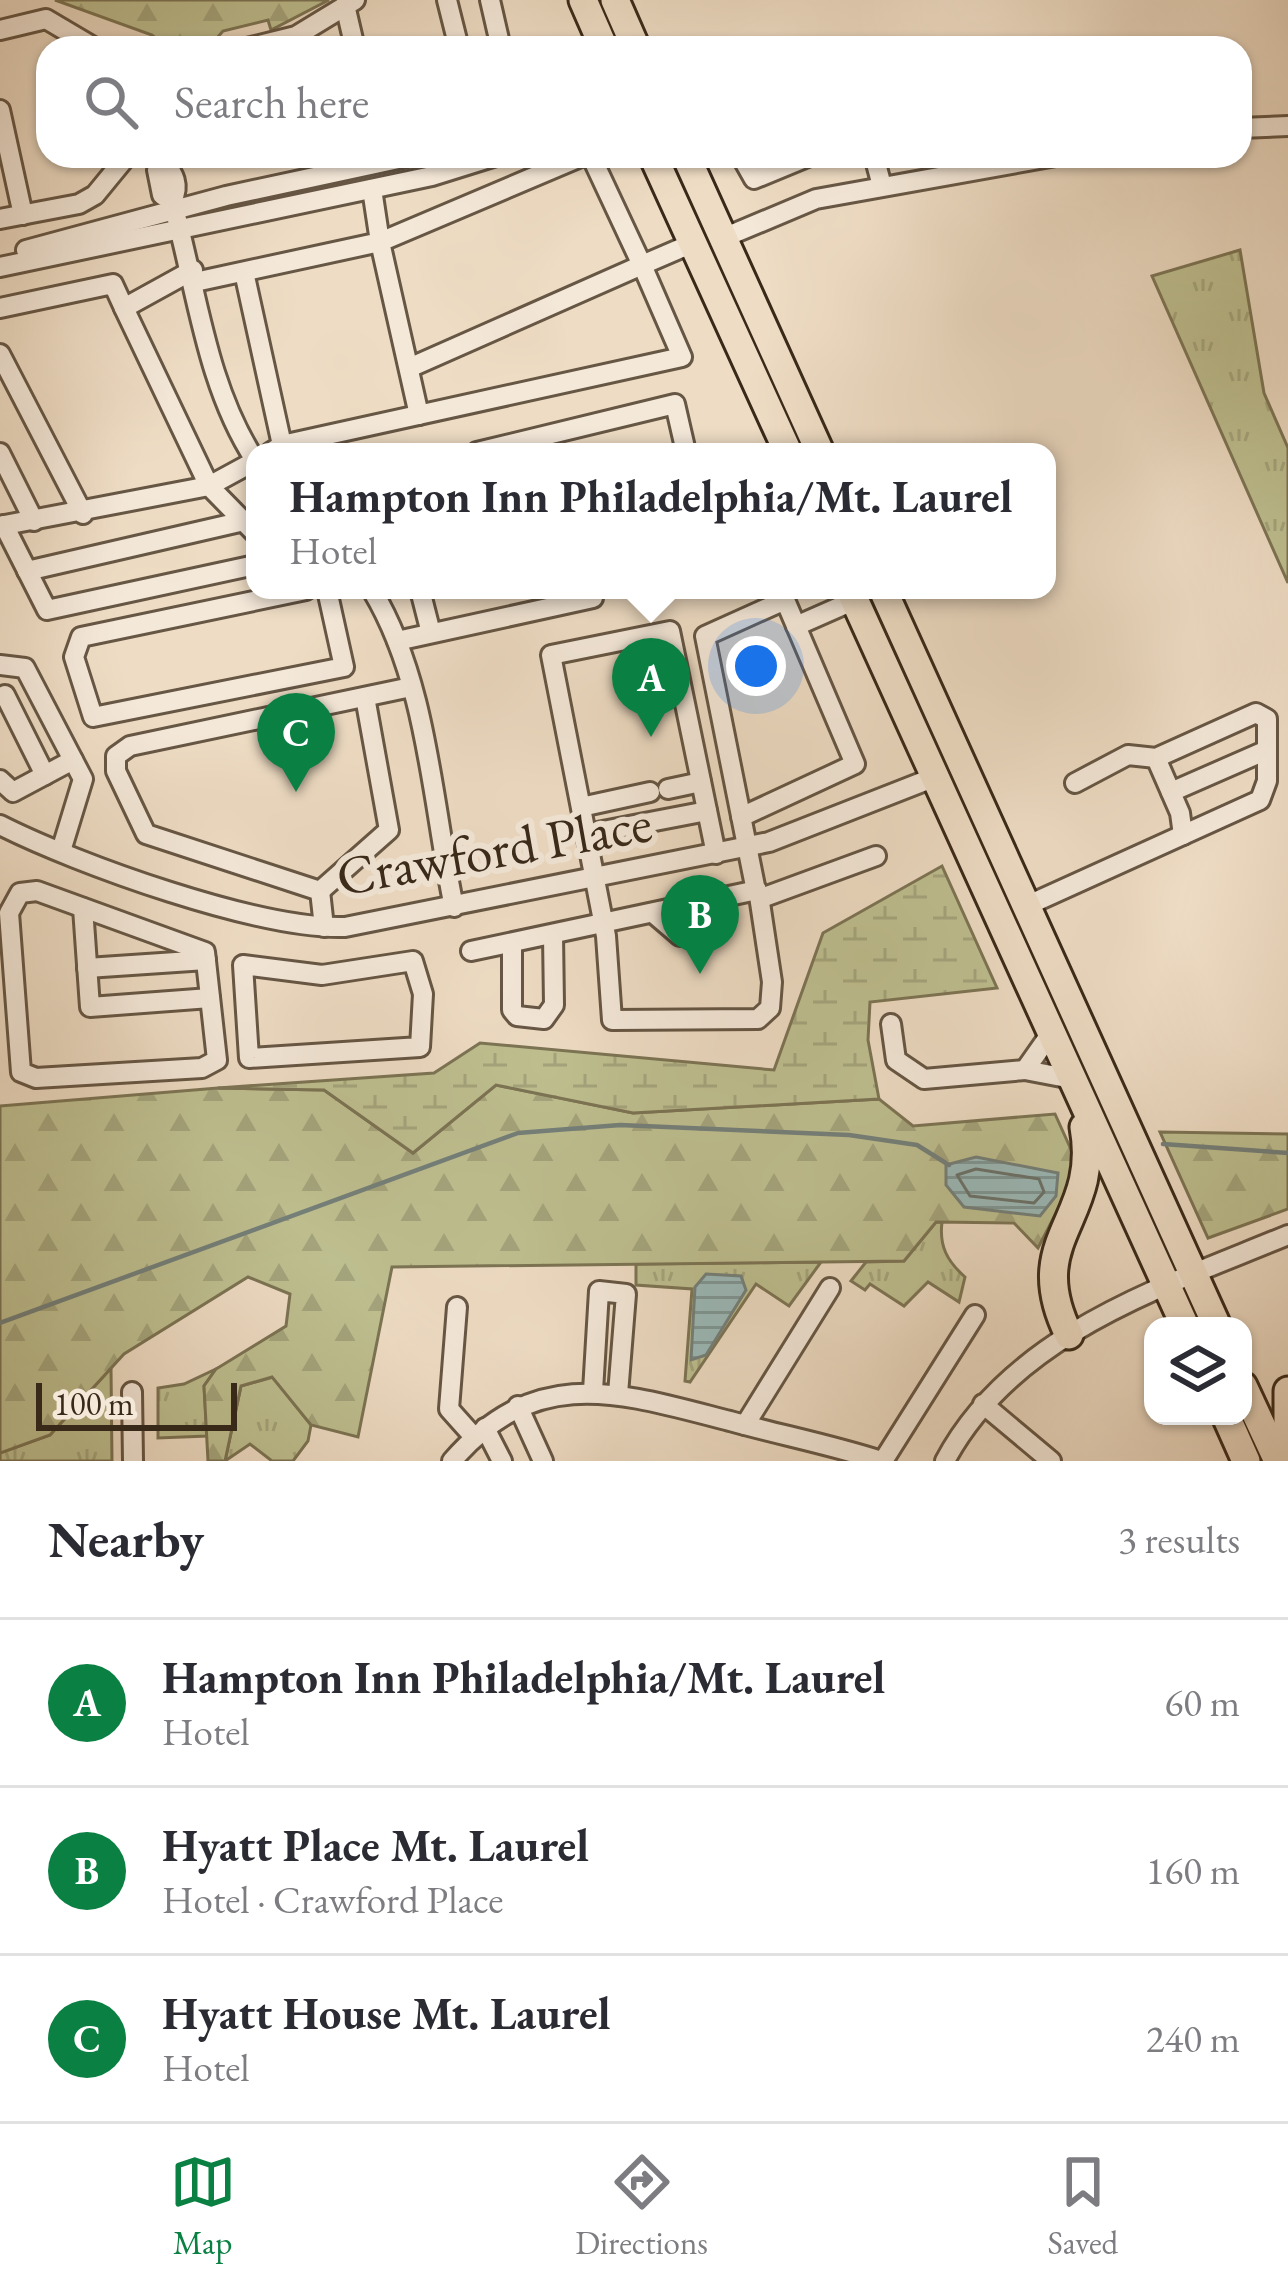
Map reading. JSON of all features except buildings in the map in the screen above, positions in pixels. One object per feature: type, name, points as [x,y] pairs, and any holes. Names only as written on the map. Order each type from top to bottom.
[{"type":"highway","points":[[583,0],[599,36]]},
{"type":"highway","points":[[615,0],[631,36]]},
{"type":"highway","points":[[659,168],[784,443]]},
{"type":"highway","points":[[691,168],[816,443]]},
{"type":"highway","points":[[855,599],[1180,1317]]},
{"type":"highway","points":[[887,599],[1212,1317]]},
{"type":"highway","points":[[1069,1335],[1050,1287],[1054,1254],[1087,1167],[1075,1086]]},
{"type":"highway","points":[[1288,1391],[1288,1461]]},
{"type":"highway","points":[[1252,1405],[1278,1461]]},
{"type":"highway","points":[[1230,1425],[1246,1461]]},
{"type":"street","points":[[447,0],[456,36]]},
{"type":"street","points":[[490,0],[498,36]]},
{"type":"street","points":[[296,36],[350,3],[354,36]]},
{"type":"street","points":[[0,30],[46,19],[75,36]]},
{"type":"street","points":[[0,110],[23,214]]},
{"type":"street","points":[[1252,128],[1288,126]]},
{"type":"street","points":[[0,219],[95,195],[117,168]]},
{"type":"street","points":[[158,168],[163,195],[176,214],[194,276],[220,394],[246,444]]},
{"type":"street","points":[[0,262],[351,168]]},
{"type":"street","points":[[176,214],[373,189],[451,168]]},
{"type":"street","points":[[124,308],[194,276],[244,272],[380,242],[558,168]]},
{"type":"street","points":[[299,443],[682,357],[593,168]]},
{"type":"street","points":[[748,168],[754,179],[780,168]]},
{"type":"street","points":[[807,168],[817,199]]},
{"type":"street","points":[[877,168],[882,186]]},
{"type":"street","points":[[723,238],[817,199],[986,168]]},
{"type":"street","points":[[373,189],[380,242],[419,415]]},
{"type":"street","points":[[409,368],[693,243]]},
{"type":"street","points":[[244,272],[276,443]]},
{"type":"street","points":[[0,308],[113,284],[209,486],[246,524]]},
{"type":"street","points":[[0,354],[83,514]]},
{"type":"street","points":[[547,443],[675,404],[684,443]]},
{"type":"street","points":[[770,443],[775,424]]},
{"type":"street","points":[[0,453],[34,521]]},
{"type":"street","points":[[246,466],[209,486],[83,514],[2,525],[47,610],[246,567]]},
{"type":"street","points":[[27,571],[246,528]]},
{"type":"street","points":[[263,599],[81,637],[74,657],[93,717],[344,668],[329,599]]},
{"type":"street","points":[[376,599],[397,640],[411,687],[454,907]]},
{"type":"street","points":[[422,599],[430,633]]},
{"type":"street","points":[[397,640],[587,599]]},
{"type":"street","points":[[796,626],[846,599]]},
{"type":"street","points":[[716,854],[670,631],[551,655],[604,924],[612,1020],[758,1019],[770,1008],[772,982],[758,893],[747,847],[741,817],[705,636],[785,600],[855,764],[741,817]]},
{"type":"street","points":[[0,664],[25,668],[83,779],[62,851]]},
{"type":"street","points":[[33,683],[3,697],[45,775]]},
{"type":"street","points":[[320,892],[146,834],[116,771],[116,756],[130,746],[411,687]]},
{"type":"street","points":[[320,892],[389,830],[365,697]]},
{"type":"street","points":[[1026,906],[1260,800],[1268,781],[1267,719],[1256,713],[1156,758],[1128,755],[1076,783]]},
{"type":"street","points":[[1171,791],[1267,750]]},
{"type":"street","points":[[1156,758],[1183,835]]},
{"type":"street","points":[[0,781],[13,792],[73,760]]},
{"type":"street","name":"Crawford Place","points":[[0,825],[62,851],[258,917],[324,928],[454,907],[747,847],[811,829],[935,777]]},
{"type":"street","points":[[581,807],[701,782]]},
{"type":"street","points":[[587,834],[707,811]]},
{"type":"street","points":[[471,951],[758,893],[876,856]]},
{"type":"street","points":[[37,891],[186,944],[205,952],[206,960],[217,1060],[202,1068],[36,1078],[21,1072],[9,913],[20,893],[37,891]]},
{"type":"street","points":[[320,892],[324,928]]},
{"type":"street","points":[[708,935],[724,898]]},
{"type":"street","points":[[83,908],[90,1007],[210,998]]},
{"type":"street","points":[[653,913],[680,936]]},
{"type":"street","points":[[512,943],[512,1010],[517,1016],[544,1019],[554,1005],[553,934]]},
{"type":"street","points":[[87,968],[206,960]]},
{"type":"street","points":[[413,961],[424,994],[420,1047],[249,1058],[243,965],[322,975],[413,961]]},
{"type":"street","points":[[891,1024],[896,1060],[924,1079],[1025,1070],[1075,1086]]},
{"type":"street","points":[[1025,1070],[1051,1033]]},
{"type":"street","points":[[945,1461],[983,1404],[1020,1366],[1069,1335],[1288,1235]]},
{"type":"street","points":[[745,1425],[830,1288]]},
{"type":"street","points":[[593,1391],[599,1291],[626,1294],[618,1394]]},
{"type":"street","points":[[457,1307],[449,1409],[480,1432],[502,1461]]},
{"type":"street","points":[[452,1461],[480,1432],[518,1406],[551,1395],[593,1391],[882,1461],[975,1315]]},
{"type":"street","points":[[132,1392],[133,1461]]},
{"type":"street","points":[[983,1404],[1052,1461]]},
{"type":"street","points":[[518,1406],[542,1461]]},
{"type":"green space","points":[[55,0],[329,0],[271,30],[268,20],[219,36],[152,35]]},
{"type":"green space","points":[[1240,250],[1264,393],[1288,448],[1288,583],[1152,276]]},
{"type":"green space","points":[[942,866],[997,988],[870,1002],[868,1040],[879,1099],[633,1113],[496,1085],[413,1153],[324,1090],[218,1088],[434,1073],[480,1043],[774,1070],[823,933]]},
{"type":"green space","points":[[496,1085],[633,1113],[879,1099],[913,1126],[1055,1114],[1092,1196],[1070,1186],[1038,1248],[1014,1223],[936,1222],[904,1261],[392,1267],[358,1437],[311,1425],[272,1377],[241,1386],[225,1461],[208,1461],[204,1386],[216,1369],[286,1326],[290,1294],[248,1277],[124,1354],[50,1435],[0,1453],[0,1106],[218,1088],[324,1090],[413,1153]]},
{"type":"green space","points":[[1160,1132],[1288,1134],[1288,1209],[1208,1238]]},
{"type":"green space","points":[[936,1222],[942,1222],[946,1252],[965,1277],[959,1302],[928,1282],[904,1306],[870,1284],[865,1290],[851,1281],[866,1262],[904,1261]]},
{"type":"green space","points":[[821,1262],[789,1306],[756,1284],[690,1382],[685,1381],[692,1289],[636,1285],[636,1264]]},
{"type":"green space","points":[[111,1368],[112,1461],[0,1461],[0,1453],[50,1435]]},
{"type":"green space","points":[[216,1369],[204,1386],[207,1436],[158,1438],[158,1388],[184,1384]]},
{"type":"green space","points":[[273,1377],[311,1425],[308,1441],[293,1461],[272,1461],[250,1444],[225,1461],[241,1386]]},
{"type":"water","points":[[976,1157],[1058,1173],[1056,1196],[1040,1216],[964,1207],[946,1185],[946,1165]]},
{"type":"water","points":[[706,1274],[741,1276],[746,1290],[706,1355],[691,1360],[695,1287]]},
{"type":"waterway","points":[[0,1323],[518,1133],[620,1125],[849,1135],[917,1145],[949,1165]]},
{"type":"waterway","points":[[1163,1144],[1288,1153]]},
{"type":"place","name":"Hampton Inn Philadelphia/Mt. Laurel","points":[[651,737]]},
{"type":"place","name":"Hyatt House Mt. Laurel","points":[[296,792]]},
{"type":"place","name":"Hyatt Place Mt. Laurel","points":[[700,974]]}]
